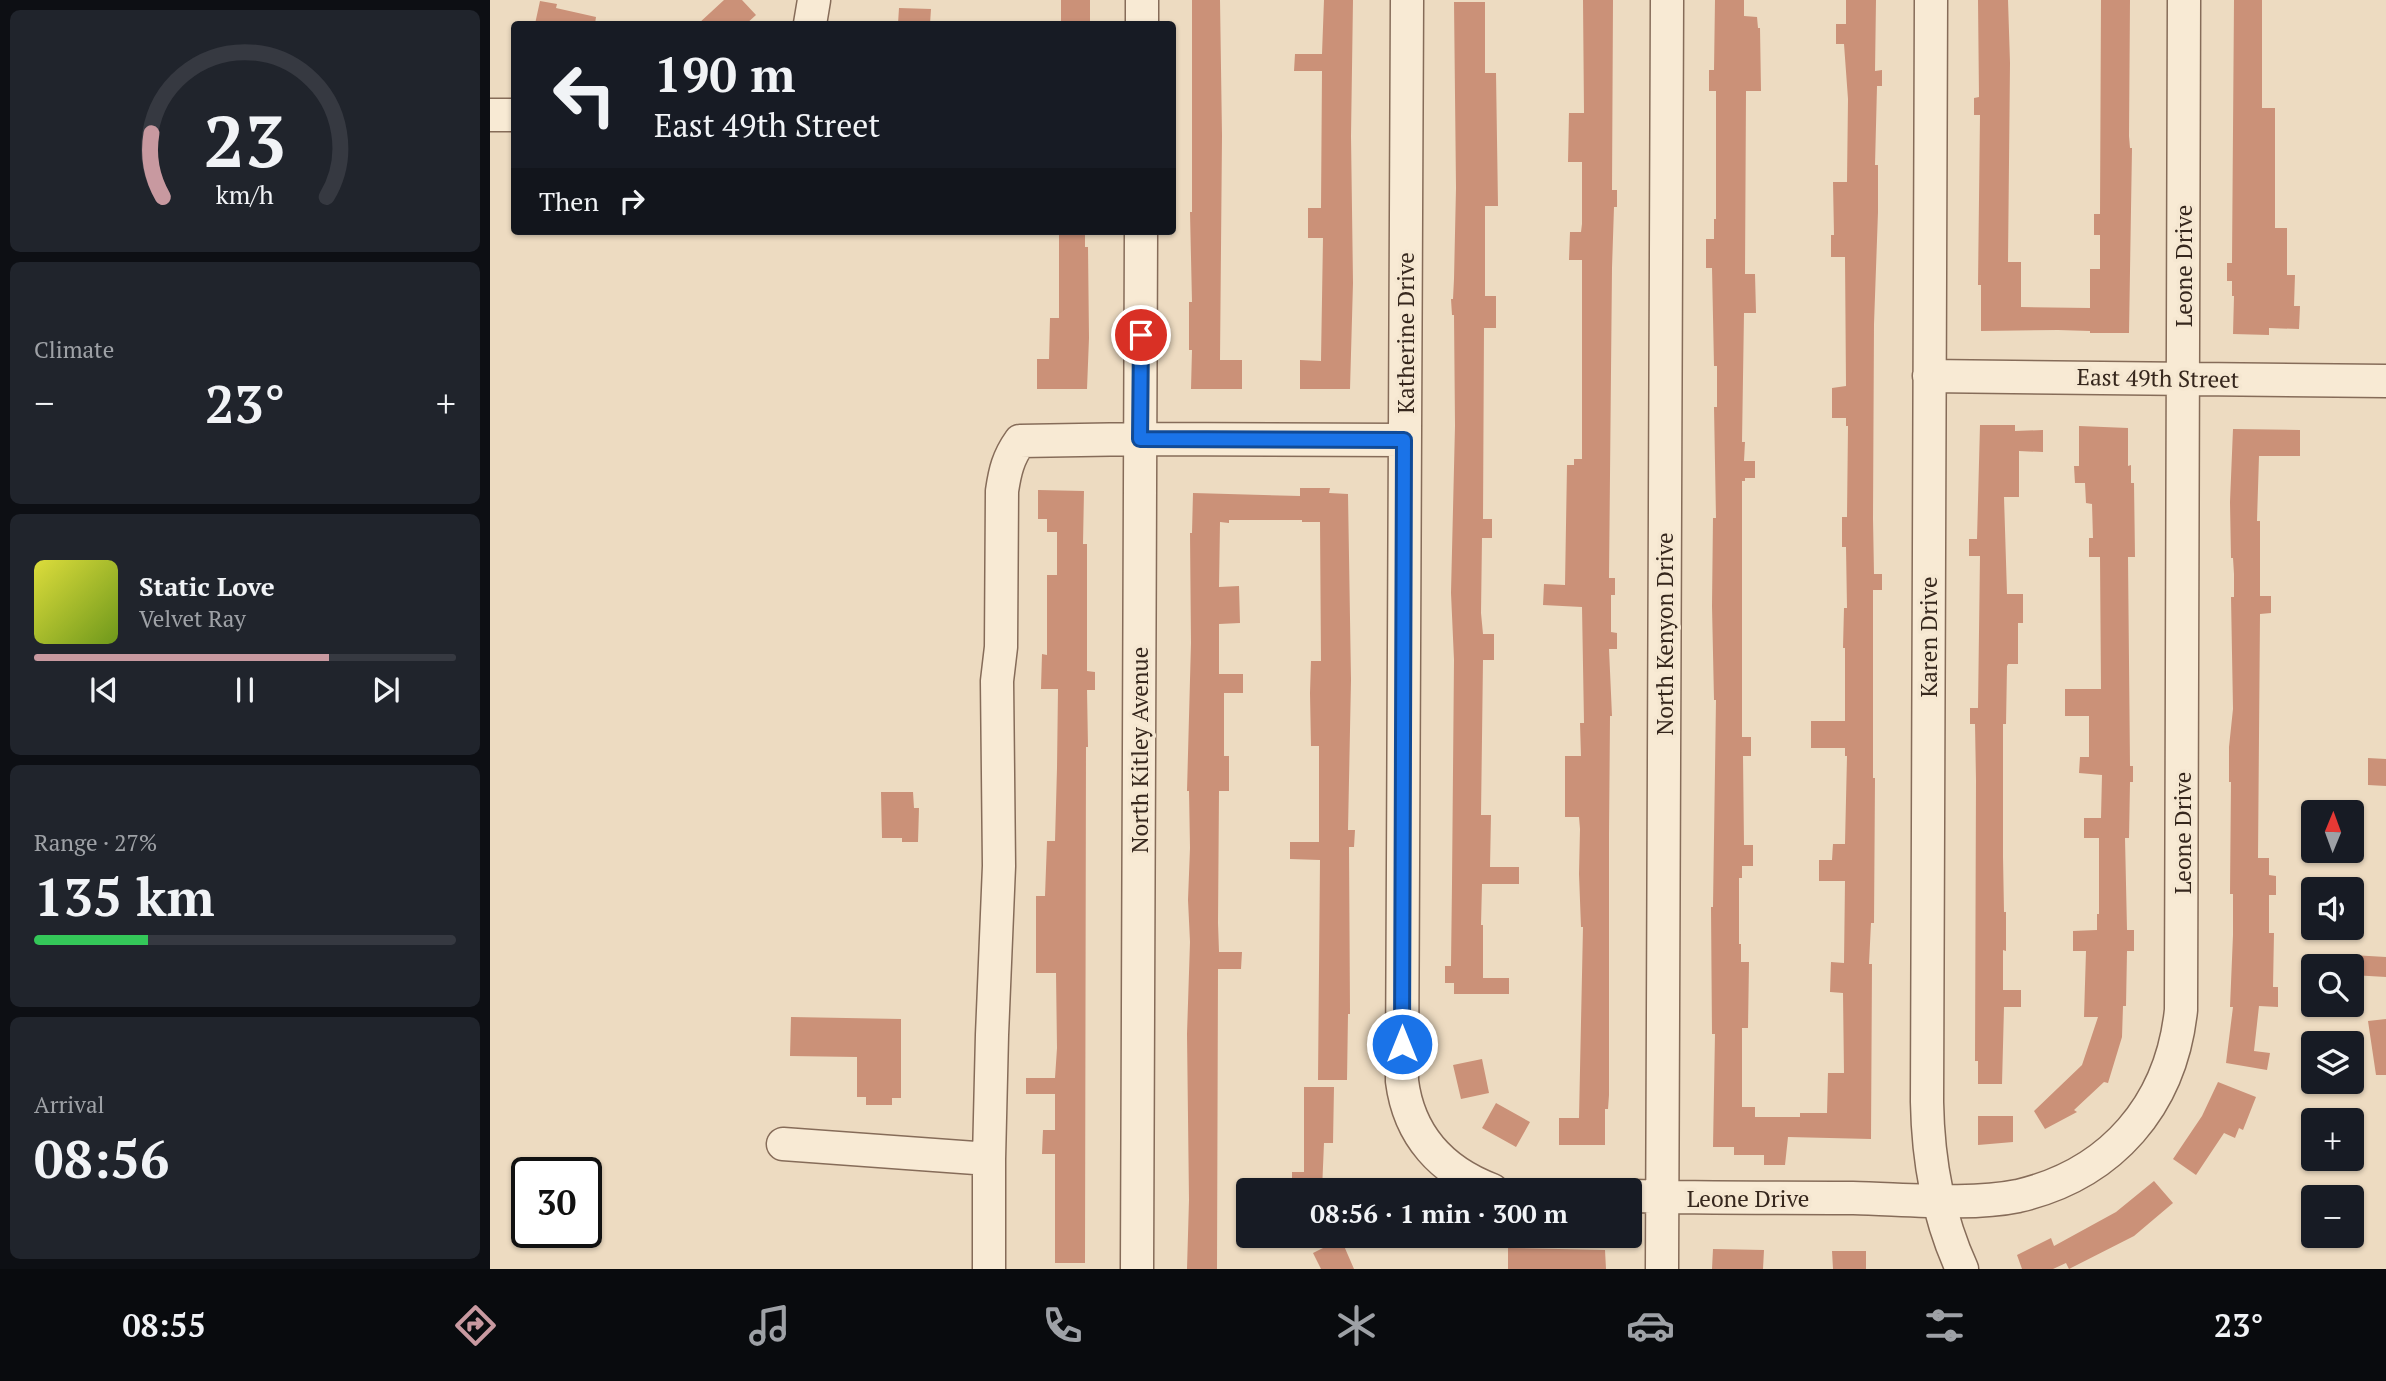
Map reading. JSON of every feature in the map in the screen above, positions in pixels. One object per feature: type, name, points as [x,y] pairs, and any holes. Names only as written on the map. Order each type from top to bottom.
[{"type":"street","points":[[810,21],[814,0]]},
{"type":"street","points":[[1142,0],[1142,21]]},
{"type":"street","name":"Katherine Drive","points":[[1407,0],[1402,1081],[1420,1136],[1440,1159],[1464,1178]]},
{"type":"street","name":"North Kenyon Drive","points":[[1662,1269],[1667,0]]},
{"type":"street","name":"Karen Drive","points":[[1931,0],[1927,1102],[1931,1161],[1938,1200],[1962,1269]]},
{"type":"street","name":"Leone Drive","points":[[1642,1196],[1938,1200],[1997,1198],[2037,1191],[2092,1166],[2112,1150],[2140,1121],[2156,1095],[2172,1059],[2181,1010],[2184,0]]},
{"type":"street","points":[[490,115],[511,116]]},
{"type":"street","name":"North Kitley Avenue","points":[[1137,1269],[1141,235]]},
{"type":"street","name":"East 49th Street","points":[[1929,376],[2386,381]]},
{"type":"street","points":[[989,1269],[992,1035],[999,866],[997,681],[1001,647],[1002,491],[1005,466],[1020,442],[1140,439],[1404,440]]},
{"type":"street","points":[[783,1144],[989,1159]]},
{"type":"building","points":[[724,0],[742,0],[756,15],[749,21],[701,21]]},
{"type":"building","points":[[1061,0],[1090,0],[1090,21],[1061,21]]},
{"type":"building","points":[[1192,0],[1220,0],[1220,360],[1242,360],[1242,389],[1191,389],[1189,302],[1192,302]]},
{"type":"building","points":[[1324,0],[1353,0],[1353,283],[1350,389],[1300,389],[1300,360],[1321,361],[1323,238],[1308,238],[1308,208],[1321,208],[1322,71],[1294,71],[1295,54],[1322,54]]},
{"type":"building","points":[[1583,0],[1613,0],[1612,190],[1617,190],[1617,207],[1614,207],[1612,268],[1609,578],[1615,578],[1615,595],[1611,595],[1611,632],[1617,633],[1617,649],[1609,649],[1612,716],[1609,1095],[1608,1109],[1605,1109],[1605,1145],[1559,1145],[1559,1118],[1579,1118],[1583,927],[1579,874],[1580,829],[1579,817],[1565,817],[1565,756],[1581,756],[1580,723],[1584,723],[1582,607],[1543,605],[1544,584],[1565,585],[1567,465],[1574,465],[1574,459],[1582,459],[1582,260],[1569,260],[1570,232],[1581,232],[1582,162],[1568,162],[1569,113],[1584,113]]},
{"type":"building","points":[[1715,0],[1744,0],[1744,16],[1757,17],[1760,28],[1761,91],[1746,91],[1745,274],[1755,274],[1756,313],[1744,313],[1742,442],[1745,442],[1744,461],[1755,461],[1755,478],[1745,478],[1745,481],[1742,481],[1742,737],[1751,737],[1751,756],[1743,756],[1744,845],[1753,845],[1753,866],[1742,866],[1742,878],[1739,878],[1741,962],[1749,962],[1748,1028],[1742,1028],[1742,1107],[1755,1107],[1755,1117],[1800,1117],[1800,1113],[1827,1113],[1828,1073],[1844,1073],[1843,993],[1830,992],[1831,962],[1844,963],[1845,881],[1819,881],[1819,860],[1832,860],[1833,844],[1845,844],[1847,756],[1845,748],[1811,748],[1811,721],[1845,721],[1843,648],[1844,608],[1847,608],[1846,547],[1842,547],[1842,517],[1847,517],[1848,426],[1846,418],[1832,418],[1832,388],[1846,386],[1845,257],[1831,257],[1831,235],[1834,235],[1833,182],[1847,182],[1848,99],[1844,44],[1836,44],[1836,24],[1846,24],[1846,0],[1876,0],[1875,71],[1882,70],[1882,86],[1877,86],[1875,165],[1878,165],[1878,212],[1874,324],[1873,519],[1874,574],[1882,574],[1882,590],[1873,590],[1875,778],[1874,923],[1871,923],[1869,964],[1872,964],[1871,1139],[1788,1137],[1785,1165],[1764,1165],[1764,1155],[1734,1155],[1734,1147],[1713,1147],[1715,1034],[1712,1034],[1711,907],[1716,700],[1712,606],[1713,518],[1716,518],[1714,407],[1717,407],[1717,366],[1714,366],[1712,268],[1706,268],[1706,239],[1714,239],[1716,219],[1716,91],[1709,91],[1709,70],[1714,70]]},
{"type":"building","points":[[1978,0],[2008,0],[2008,262],[2021,262],[2021,307],[2090,308],[2090,269],[2100,269],[2100,235],[2094,235],[2094,214],[2100,214],[2101,0],[2130,0],[2129,136],[2132,148],[2129,333],[1981,331],[1981,285],[1978,285],[1980,115],[1974,115],[1974,98],[1979,97]]},
{"type":"building","points":[[2234,0],[2262,0],[2262,108],[2275,108],[2275,228],[2287,228],[2287,275],[2295,275],[2294,306],[2300,306],[2299,329],[2269,328],[2269,335],[2233,334],[2234,296],[2232,281],[2227,281],[2227,263],[2232,263]]},
{"type":"building","points":[[540,1],[557,4],[556,8],[596,17],[595,21],[536,21]]},
{"type":"building","points":[[1454,2],[1485,2],[1485,73],[1496,73],[1498,206],[1485,206],[1485,296],[1496,296],[1496,328],[1484,328],[1483,519],[1492,519],[1492,538],[1482,538],[1481,613],[1483,634],[1494,634],[1494,660],[1483,660],[1481,815],[1491,815],[1490,867],[1519,867],[1519,884],[1482,884],[1481,925],[1483,978],[1509,978],[1509,994],[1454,994],[1454,983],[1445,983],[1445,966],[1451,966],[1452,884],[1454,660],[1451,593],[1455,426],[1454,315],[1451,299],[1456,188]]},
{"type":"building","points":[[899,8],[931,9],[930,21],[898,21]]},
{"type":"building","points":[[1059,235],[1085,235],[1085,247],[1088,247],[1087,389],[1037,389],[1037,359],[1049,359],[1050,318],[1059,318]]},
{"type":"building","points":[[1980,425],[2015,425],[2015,431],[2043,430],[2043,452],[2019,451],[2019,497],[2004,497],[2007,594],[2023,594],[2023,623],[2018,623],[2018,664],[2007,666],[2006,724],[2003,724],[2006,951],[2003,950],[2003,990],[2021,990],[2021,1007],[2004,1007],[2002,1084],[1978,1084],[1978,1061],[1975,1061],[1976,780],[1975,724],[1970,724],[1970,708],[1978,708],[1980,556],[1969,556],[1969,539],[1977,539]]},
{"type":"building","points":[[2079,426],[2128,428],[2128,466],[2131,465],[2131,483],[2134,483],[2135,557],[2128,557],[2130,766],[2133,766],[2133,782],[2130,782],[2129,838],[2125,838],[2127,930],[2134,930],[2134,951],[2127,951],[2126,1006],[2123,1006],[2122,1037],[2108,1083],[2104,1082],[2074,1110],[2077,1112],[2045,1129],[2034,1111],[2082,1065],[2098,1017],[2084,1017],[2086,951],[2073,951],[2073,931],[2097,930],[2099,838],[2084,838],[2084,818],[2101,818],[2102,775],[2079,773],[2080,757],[2089,757],[2089,716],[2065,716],[2065,689],[2101,689],[2100,557],[2089,557],[2089,538],[2093,538],[2092,504],[2086,503],[2085,483],[2075,483],[2074,466],[2079,466]]},
{"type":"building","points":[[2233,429],[2300,430],[2300,456],[2259,456],[2257,521],[2260,521],[2260,596],[2271,596],[2271,613],[2260,614],[2258,858],[2269,858],[2269,875],[2276,876],[2276,895],[2269,895],[2269,933],[2274,933],[2273,987],[2278,987],[2278,1007],[2259,1006],[2254,1051],[2270,1053],[2267,1070],[2226,1063],[2233,1007],[2230,1007],[2233,894],[2230,894],[2229,747],[2233,709],[2231,597],[2234,597],[2234,574],[2231,558],[2230,502]]},
{"type":"building","points":[[1300,488],[1330,488],[1329,493],[1348,494],[1351,680],[1348,830],[1355,830],[1354,847],[1349,847],[1350,1014],[1347,1080],[1318,1080],[1320,860],[1290,859],[1290,842],[1319,842],[1319,746],[1311,746],[1310,693],[1311,661],[1321,661],[1320,522],[1229,520],[1229,523],[1220,522],[1219,587],[1239,586],[1240,623],[1219,624],[1219,674],[1243,674],[1243,693],[1224,693],[1224,756],[1229,756],[1229,791],[1219,791],[1218,923],[1219,952],[1242,952],[1241,969],[1218,969],[1217,1269],[1187,1269],[1190,848],[1187,791],[1191,643],[1190,533],[1193,493],[1300,496]]},
{"type":"building","points":[[1038,490],[1084,491],[1083,544],[1087,544],[1087,671],[1095,672],[1095,690],[1087,690],[1086,747],[1085,1263],[1055,1263],[1055,1154],[1042,1154],[1043,1130],[1055,1130],[1055,1094],[1026,1094],[1026,1078],[1055,1078],[1057,1048],[1056,973],[1036,973],[1036,896],[1045,896],[1047,841],[1055,841],[1058,689],[1041,689],[1042,654],[1047,655],[1047,575],[1057,575],[1057,532],[1047,532],[1047,519],[1038,519]]},
{"type":"building","points":[[2368,758],[2386,759],[2386,786],[2368,785]]},
{"type":"building","points":[[881,792],[913,792],[914,808],[919,808],[918,842],[902,842],[902,838],[882,838]]},
{"type":"building","points":[[2364,956],[2386,957],[2386,977],[2364,976]]},
{"type":"building","points":[[791,1017],[901,1019],[901,1098],[892,1098],[892,1105],[866,1105],[866,1097],[857,1097],[857,1057],[790,1056]]},
{"type":"building","points":[[2386,1019],[2386,1075],[2376,1075],[2368,1021]]},
{"type":"building","points":[[1482,1059],[1489,1093],[1461,1099],[1453,1065]]},
{"type":"building","points":[[2218,1082],[2256,1097],[2243,1130],[2239,1128],[2235,1138],[2224,1133],[2196,1175],[2173,1159],[2202,1116]]},
{"type":"building","points":[[1304,1087],[1334,1087],[1333,1143],[1324,1143],[1323,1178],[1292,1178],[1292,1172],[1304,1172]]},
{"type":"building","points":[[1496,1103],[1530,1122],[1516,1147],[1482,1128]]},
{"type":"building","points":[[1978,1116],[2013,1116],[2013,1142],[1978,1145]]},
{"type":"building","points":[[2154,1181],[2173,1203],[2134,1236],[2069,1269],[2066,1263],[2053,1269],[2022,1269],[2017,1255],[2051,1238],[2054,1246],[2116,1212]]},
{"type":"building","points":[[1323,1248],[1345,1248],[1354,1269],[1321,1269],[1313,1253]]},
{"type":"building","points":[[1508,1248],[1605,1250],[1606,1269],[1508,1269]]},
{"type":"building","points":[[1713,1249],[1764,1250],[1763,1269],[1712,1269]]},
{"type":"building","points":[[1832,1251],[1866,1251],[1866,1269],[1833,1269]]},
{"type":"route","points":[[1141,335],[1140,439],[1404,440],[1402,1044]]}]
